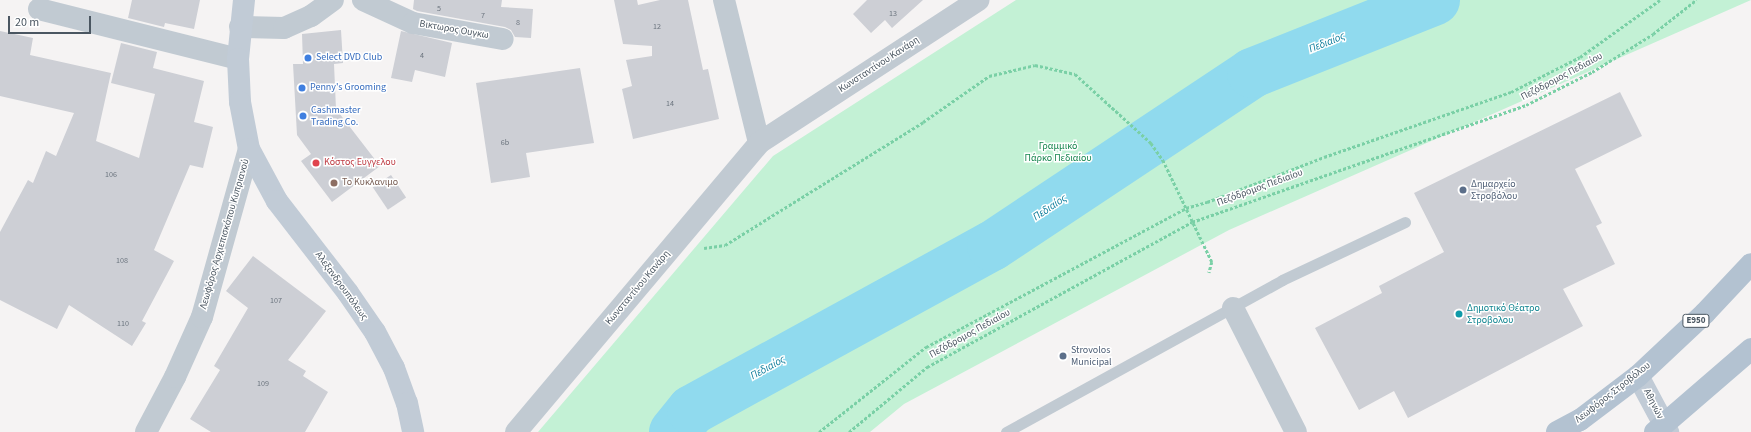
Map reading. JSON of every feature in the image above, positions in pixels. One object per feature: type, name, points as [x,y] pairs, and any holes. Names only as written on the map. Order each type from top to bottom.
[{"type":"main road","name":"Λεωφόρος Στροβόλου","points":[[1557,432],[1580,420],[1638,376],[1705,313],[1751,264]]},
{"type":"main road","points":[[1662,430],[1751,349]]},
{"type":"street","name":"Λεωφόρος Αρχιεπισκόπου Κυπριανού","points":[[146,432],[202,316],[249,149],[240,102],[238,59],[244,0]]},
{"type":"street","points":[[240,28],[284,28],[311,16],[333,0]]},
{"type":"street","name":"Βικτωρος Ουγκω","points":[[363,0],[413,23],[503,38]]},
{"type":"street","points":[[724,0],[759,143]]},
{"type":"street","name":"Κωνσταντίνου Κανάρη","points":[[516,432],[759,143],[978,0]]},
{"type":"street","points":[[39,10],[238,59]]},
{"type":"street","name":"Αλεξανδρουπόλεως","points":[[249,149],[277,201],[348,293],[375,332],[394,368],[407,403],[413,432]]},
{"type":"street","points":[[1233,308],[1296,432]]},
{"type":"street","name":"Αθηνών","points":[[1638,376],[1662,430]]},
{"type":"lane","points":[[1006,432],[1282,280],[1406,222]]},
{"type":"path","points":[[818,432],[926,347],[1186,208],[1207,202],[1324,158],[1511,92],[1580,57],[1660,0]]},
{"type":"path","name":"Πεζόδρομος Πεδιαίου","points":[[849,432],[927,367],[1192,222],[1372,157],[1526,105],[1592,72],[1653,34],[1696,0]]},
{"type":"path","points":[[703,249],[725,245],[923,122],[988,76],[1035,65],[1075,74],[1151,143],[1163,160],[1212,262],[1208,273]]},
{"type":"green space","name":"Γραμμικό Πάρκο Πεδιαίου","points":[[1016,0],[1751,0],[1229,230],[904,404],[870,432],[538,432],[773,156]]},
{"type":"building","points":[[132,0],[200,0],[194,29],[165,23],[164,27],[128,18]]},
{"type":"building","points":[[414,0],[502,0],[501,7],[533,9],[531,38],[515,37],[511,30],[505,27],[417,11],[413,9]]},
{"type":"building","points":[[614,0],[637,0],[638,5],[660,0],[688,0],[703,70],[708,69],[719,119],[633,139],[622,89],[632,86],[626,60],[652,56],[652,46],[623,44]]},
{"type":"building","points":[[867,0],[923,0],[892,28],[885,20],[871,33],[853,14]]},
{"type":"building","points":[[341,30],[343,63],[334,64],[336,109],[380,166],[332,202],[301,161],[311,154],[297,135],[293,64],[303,64],[302,34]]},
{"type":"building","points":[[0,31],[33,38],[30,55],[111,73],[96,141],[139,158],[155,94],[111,83],[121,43],[157,52],[153,68],[204,81],[194,122],[213,127],[203,168],[190,165],[154,250],[174,261],[142,321],[146,323],[132,346],[69,305],[57,329],[0,300],[0,232],[28,180],[33,183],[46,151],[56,156],[74,113],[0,96]]},
{"type":"building","points":[[401,31],[452,43],[445,77],[415,70],[412,82],[391,78]]},
{"type":"building","points":[[580,68],[594,143],[526,153],[530,177],[491,183],[476,83]]},
{"type":"building","name":"Δημοτικό Θέατρο Στροβολου","points":[[1620,92],[1642,136],[1575,169],[1602,223],[1596,226],[1615,264],[1563,289],[1583,326],[1408,418],[1394,391],[1359,410],[1315,328],[1382,293],[1379,286],[1444,252],[1414,193]]},
{"type":"building","points":[[391,175],[406,197],[388,210],[373,187]]},
{"type":"building","points":[[253,256],[326,311],[288,360],[306,371],[303,376],[328,392],[305,432],[211,432],[190,419],[220,370],[214,366],[248,308],[226,291]]},
{"type":"waterway","name":"Πεδιαίος","points":[[674,432],[692,410],[992,246],[1252,73],[1435,0]]},
{"type":"place","name":"Select DVD Club","points":[[308,58]]},
{"type":"place","name":"Penny's Grooming","points":[[302,88]]},
{"type":"place","name":"Cashmaster Trading Co.","points":[[303,116]]},
{"type":"place","name":"Κόστος Ευγγελου","points":[[316,163]]},
{"type":"place","name":"Το Κυκλανιμο","points":[[334,183]]},
{"type":"place","name":"Δημαρχείο Στροβόλου","points":[[1463,190]]},
{"type":"place","name":"Δημοτικό Θέατρο Στροβολου","points":[[1459,314]]},
{"type":"place","name":"Strovolos Municipal","points":[[1063,356]]}]
